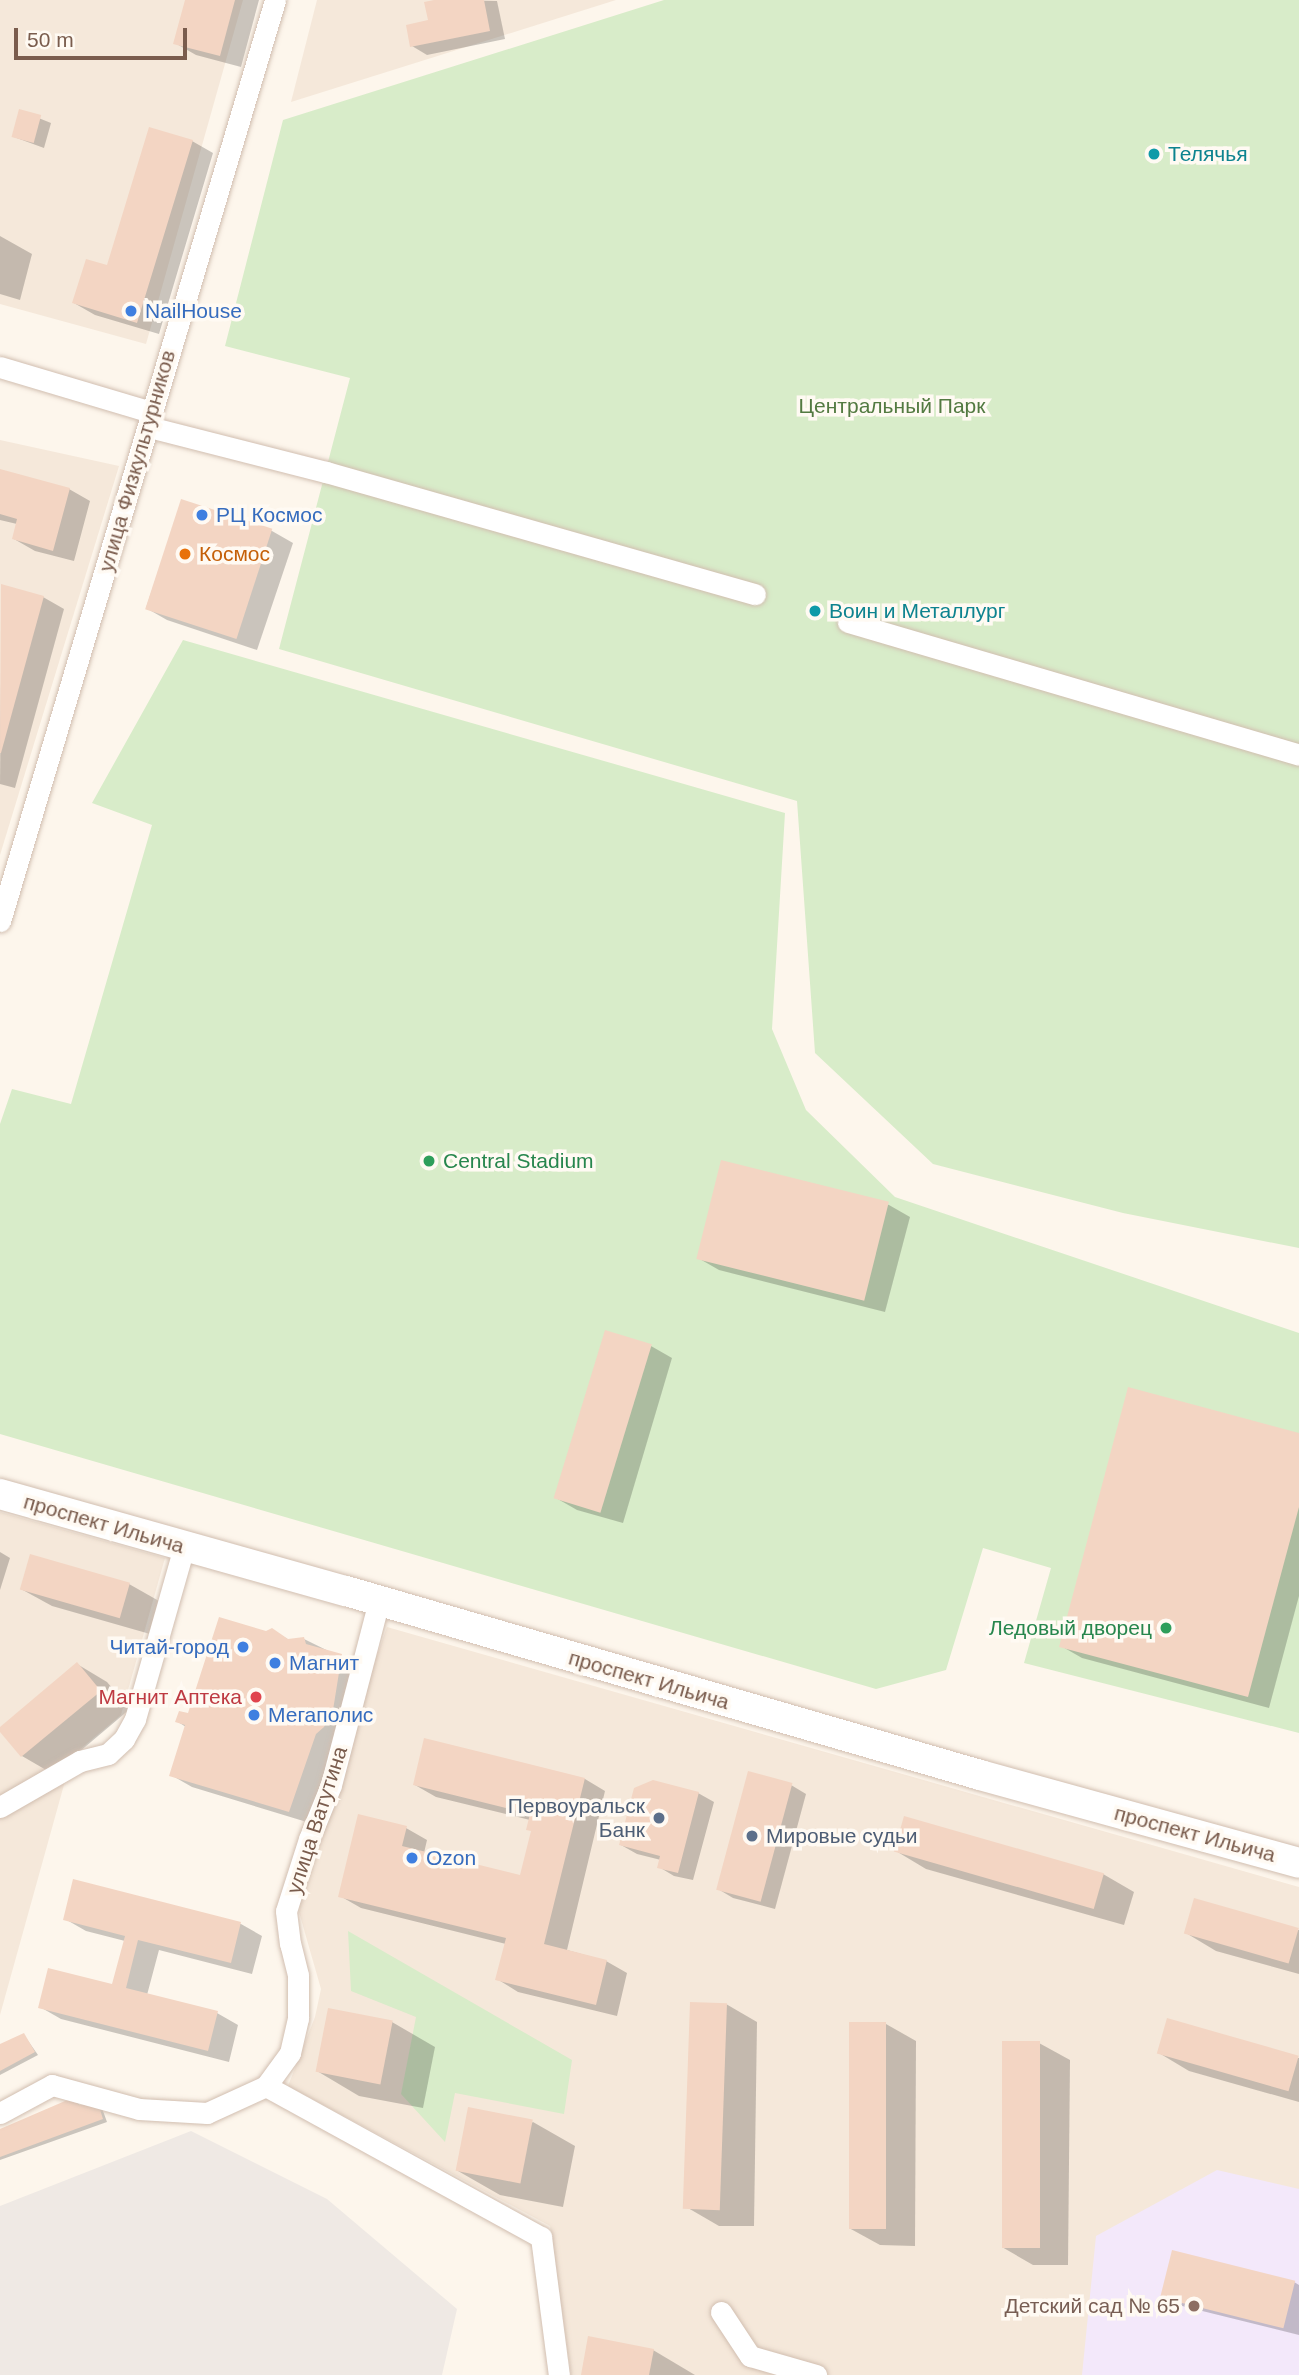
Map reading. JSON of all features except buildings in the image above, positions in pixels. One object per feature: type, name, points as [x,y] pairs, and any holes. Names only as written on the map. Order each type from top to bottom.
[{"type":"main road","name":"проспект Ильича","points":[[0,1494],[980,1775],[1299,1863]]},
{"type":"street","name":"улица Физкультурников","points":[[0,921],[275,0]]},
{"type":"street","points":[[0,367],[150,420],[755,594]]},
{"type":"street","points":[[848,622],[1299,755]]},
{"type":"street","points":[[0,1807],[80,1761],[108,1754],[124,1740],[135,1719],[184,1547]]},
{"type":"street","name":"улица Ватутина","points":[[0,2112],[52,2085],[139,2109],[207,2113],[266,2086],[290,2053],[298,2018],[298,1975],[290,1944],[286,1911],[331,1785],[379,1601]]},
{"type":"street","points":[[266,2086],[541,2237],[559,2375]]},
{"type":"street","points":[[721,2312],[750,2356],[816,2375]]},
{"type":"shaded area","points":[[0,0],[243,0],[146,344],[0,304]]},
{"type":"shaded area","points":[[317,0],[616,0],[291,102]]},
{"type":"shaded area","points":[[0,440],[119,466],[0,855]]},
{"type":"shaded area","points":[[0,1512],[165,1558],[121,1715],[72,1756],[0,2015]]},
{"type":"shaded area","points":[[387,1627],[1299,1887],[1299,2375],[571,2375],[550,2226],[288,2086],[315,2017],[321,1989],[299,1912],[304,1861]]},
{"type":"shaded area","points":[[191,2131],[327,2199],[457,2309],[442,2375],[0,2375],[0,2206]]},
{"type":"shaded area","name":"Детский сад № 65","points":[[1217,2170],[1299,2189],[1299,2375],[1082,2375],[1096,2236]]},
{"type":"green space","name":"Центральный Парк","points":[[664,0],[1299,0],[1299,1248],[1123,1213],[933,1164],[815,1053],[797,801],[279,649],[350,378],[225,346],[283,120]]},
{"type":"green space","name":"Central Stadium","points":[[183,640],[785,813],[772,1029],[806,1110],[895,1197],[1299,1333],[1299,1733],[1024,1663],[1051,1568],[983,1548],[946,1670],[876,1689],[0,1434],[0,1124],[12,1089],[71,1104],[152,825],[92,803]]},
{"type":"green space","points":[[348,1931],[572,2060],[564,2114],[455,2093],[445,2142],[401,2094],[416,2017],[351,1991]]},
{"type":"place","name":"Телячья","points":[[1154,154]]},
{"type":"place","name":"NailHouse","points":[[131,311]]},
{"type":"place","name":"РЦ Космос","points":[[202,515]]},
{"type":"place","name":"Космос","points":[[185,554]]},
{"type":"place","name":"Воин и Металлург","points":[[815,611]]},
{"type":"place","name":"Central Stadium","points":[[429,1161]]},
{"type":"place","name":"Ледовый дворец","points":[[1166,1628]]},
{"type":"place","name":"Читай-город","points":[[243,1647]]},
{"type":"place","name":"Магнит","points":[[275,1663]]},
{"type":"place","name":"Магнит Аптека","points":[[256,1697]]},
{"type":"place","name":"Мегаполис","points":[[254,1715]]},
{"type":"place","name":"Первоуральск Банк","points":[[659,1818]]},
{"type":"place","name":"Мировые судьи","points":[[752,1836]]},
{"type":"place","name":"Ozon","points":[[412,1858]]},
{"type":"place","name":"Детский сад № 65","points":[[1194,2306]]}]
